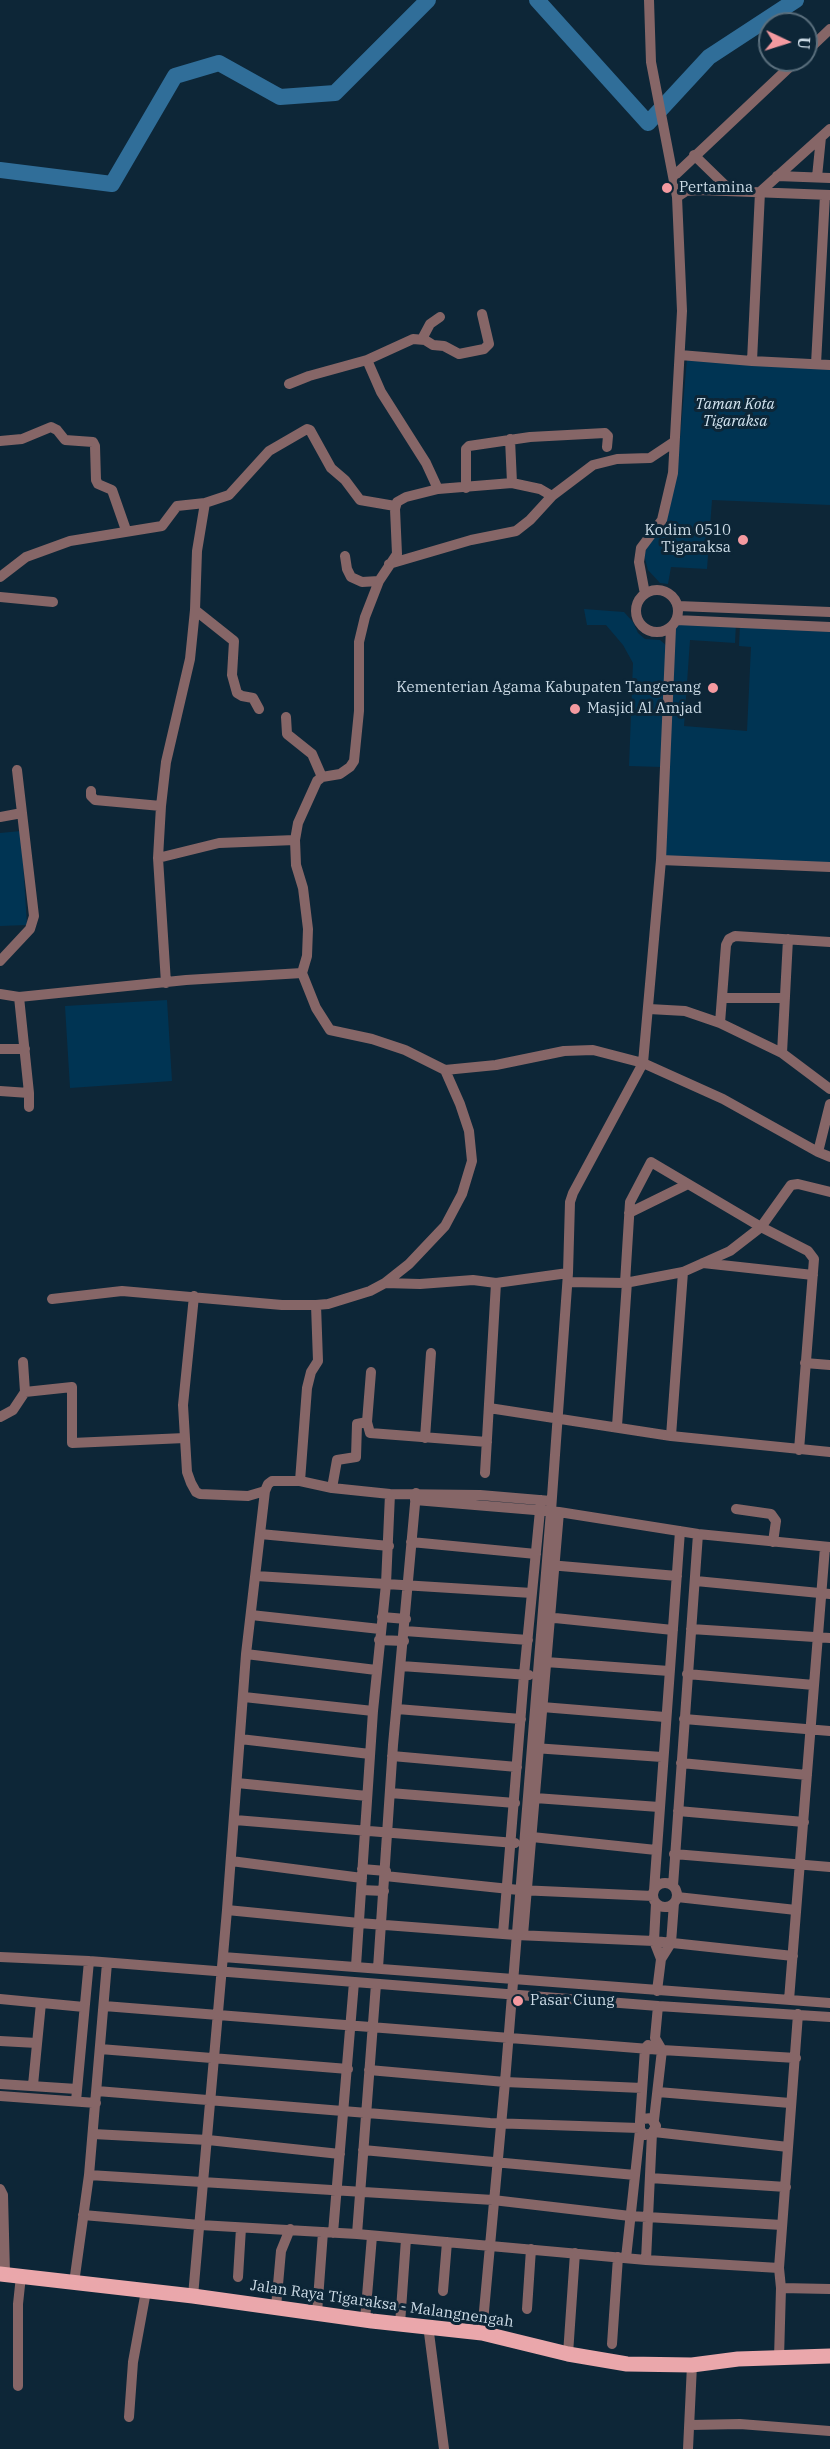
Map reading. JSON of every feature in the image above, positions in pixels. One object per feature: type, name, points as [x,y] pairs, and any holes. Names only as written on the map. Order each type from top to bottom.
[{"type":"main road","name":"Jalan Raya Tigaraksa - Malangnengah","points":[[2,2274],[193,2296],[400,2324],[428,2325],[482,2333],[568,2354],[627,2364],[692,2364],[738,2359],[830,2356]]},
{"type":"street","points":[[645,594],[639,562],[641,548],[662,520],[673,472],[682,310],[677,197],[651,62],[649,0]]},
{"type":"street","points":[[818,40],[830,29]]},
{"type":"street","points":[[674,176],[784,72]]},
{"type":"street","points":[[752,361],[760,192],[830,129]]},
{"type":"street","points":[[817,177],[821,137]]},
{"type":"street","points":[[694,155],[730,190]]},
{"type":"street","points":[[777,176],[830,178]]},
{"type":"street","points":[[677,197],[693,190],[827,195],[816,364]]},
{"type":"street","points":[[289,384],[367,360],[413,339],[422,339],[434,345],[444,346],[459,354],[484,349],[489,344],[482,314]]},
{"type":"street","points":[[422,339],[430,324],[440,317]]},
{"type":"street","points":[[680,355],[830,365]]},
{"type":"street","points":[[367,360],[381,392],[426,463],[438,489]]},
{"type":"street","points":[[0,441],[22,439],[51,427],[57,430],[65,441],[93,442],[96,480],[99,484],[112,490],[126,530]]},
{"type":"street","points":[[0,577],[26,557],[70,541],[126,530],[162,526],[177,507],[229,495],[269,451],[307,429],[310,430],[331,468],[345,480],[360,500],[395,506]]},
{"type":"street","points":[[466,488],[467,447],[510,439],[606,433],[607,447]]},
{"type":"street","points":[[510,439],[512,483]]},
{"type":"street","points":[[389,564],[471,540],[516,531],[530,520],[552,496],[593,465],[605,460],[650,458],[674,442]]},
{"type":"street","points":[[552,496],[540,489],[512,483],[438,489],[406,497],[397,502],[395,506],[397,552],[379,581],[365,617],[359,642],[359,711],[354,761],[340,774],[321,777],[317,781],[304,807],[295,840],[296,865],[303,888],[308,929],[307,956],[302,973],[316,1008],[330,1030],[372,1039],[405,1050],[445,1070],[496,1065],[564,1051],[593,1050],[643,1063],[723,1099],[830,1157]]},
{"type":"street","points":[[166,983],[158,858],[161,806],[166,762],[190,659],[195,610],[197,551],[205,502]]},
{"type":"street","points":[[345,556],[351,577],[362,582],[379,581]]},
{"type":"street","points":[[482,2333],[511,1995],[520,1935],[518,1889],[511,1843],[517,1767],[529,1747],[542,1707],[543,1562],[568,1277],[570,1202],[643,1063],[649,1009],[661,860],[674,624],[678,606],[673,597],[665,591],[655,590],[645,594],[637,608],[641,624],[655,632],[674,624],[830,627]]},
{"type":"street","points":[[0,597],[52,602]]},
{"type":"street","points":[[678,606],[830,612]]},
{"type":"street","points":[[195,610],[234,641],[232,675],[237,693],[253,698],[259,709]]},
{"type":"street","points":[[286,717],[287,734],[312,754],[321,777]]},
{"type":"street","points":[[0,962],[30,929],[34,916],[18,770]]},
{"type":"street","points":[[91,791],[91,796],[95,800],[161,806]]},
{"type":"street","points":[[0,817],[22,813]]},
{"type":"street","points":[[158,858],[219,843],[295,840]]},
{"type":"street","points":[[661,860],[830,867]]},
{"type":"street","points":[[720,1023],[726,945],[729,939],[735,936],[830,942]]},
{"type":"street","points":[[782,1053],[789,939]]},
{"type":"street","points":[[0,994],[19,997],[302,973]]},
{"type":"street","points":[[19,997],[29,1107]]},
{"type":"street","points":[[722,998],[785,998]]},
{"type":"street","points":[[649,1009],[685,1011],[720,1023],[782,1053],[830,1089]]},
{"type":"street","points":[[0,1049],[25,1049]]},
{"type":"street","points":[[52,1299],[122,1291],[282,1305],[316,1305],[328,1304],[370,1291],[385,1283],[409,1264],[445,1226],[462,1194],[472,1161],[469,1131],[445,1070]]},
{"type":"street","points":[[0,1091],[29,1093]]},
{"type":"street","points":[[818,1152],[830,1104]]},
{"type":"street","points":[[616,1426],[630,1202],[651,1162],[761,1227],[808,1251],[814,1259],[799,1450]]},
{"type":"street","points":[[629,1213],[688,1184]]},
{"type":"street","points":[[385,1283],[420,1284],[473,1280],[496,1283],[568,1277],[626,1283],[683,1272],[730,1251],[761,1227],[791,1185],[798,1184],[830,1192]]},
{"type":"street","points":[[703,1263],[813,1275]]},
{"type":"street","points":[[671,1436],[683,1272]]},
{"type":"street","points":[[485,1473],[496,1283]]},
{"type":"street","points":[[194,1296],[183,1405],[187,1472],[196,1492],[248,1496],[265,1491]]},
{"type":"street","points":[[300,1481],[307,1388],[311,1372],[318,1361],[316,1305]]},
{"type":"street","points":[[425,1438],[431,1353]]},
{"type":"street","points":[[0,1417],[18,1406],[25,1392],[23,1362]]},
{"type":"street","points":[[806,1363],[830,1365]]},
{"type":"street","points":[[371,1372],[368,1431],[373,1434],[486,1442]]},
{"type":"street","points":[[25,1392],[72,1388],[72,1443],[185,1438]]},
{"type":"street","points":[[489,1408],[671,1436],[830,1452]]},
{"type":"street","points":[[332,1488],[337,1460],[356,1457],[357,1424],[367,1422]]},
{"type":"street","points":[[193,2296],[213,2060],[219,2015],[246,1654],[265,1491],[270,1482],[300,1481],[332,1488],[415,1497],[480,1495],[698,1534],[827,1547],[826,1594],[818,1637],[789,2000]]},
{"type":"street","points":[[356,1966],[376,1670],[386,1584],[390,1494]]},
{"type":"street","points":[[378,1968],[392,1756],[409,1586],[415,1497]]},
{"type":"street","points":[[736,1509],[773,1515],[776,1521],[773,1542]]},
{"type":"street","points":[[661,1959],[654,1941],[656,1850],[680,1531]]},
{"type":"street","points":[[260,1534],[388,1546]]},
{"type":"street","points":[[657,1991],[661,1959],[671,1943],[675,1900],[674,1854],[698,1534]]},
{"type":"street","points":[[411,1542],[543,1562],[677,1576]]},
{"type":"street","points":[[529,1841],[529,1747],[541,1676],[546,1662],[541,1617],[532,1593],[543,1562]]},
{"type":"street","points":[[256,1576],[532,1593]]},
{"type":"street","points":[[696,1581],[826,1594]]},
{"type":"street","points":[[251,1615],[380,1634],[405,1631],[528,1640]]},
{"type":"street","points":[[382,1617],[405,1631]]},
{"type":"street","points":[[541,1617],[673,1633],[691,1629],[830,1638]]},
{"type":"street","points":[[503,1934],[518,1889],[529,1841],[535,1798],[529,1747],[521,1719],[528,1640],[541,1617]]},
{"type":"street","points":[[674,1617],[691,1629]]},
{"type":"street","points":[[246,1654],[376,1670]]},
{"type":"street","points":[[546,1662],[669,1671]]},
{"type":"street","points":[[401,1666],[541,1676]]},
{"type":"street","points":[[687,1674],[814,1685]]},
{"type":"street","points":[[244,1697],[373,1711]]},
{"type":"street","points":[[542,1707],[665,1717]]},
{"type":"street","points":[[396,1709],[521,1719]]},
{"type":"street","points":[[684,1719],[830,1731]]},
{"type":"street","points":[[240,1739],[370,1754],[517,1767]]},
{"type":"street","points":[[529,1747],[662,1755],[681,1764],[807,1775]]},
{"type":"street","points":[[370,1754],[392,1756]]},
{"type":"street","points":[[661,1772],[681,1764]]},
{"type":"street","points":[[237,1783],[367,1796]]},
{"type":"street","points":[[390,1793],[514,1803]]},
{"type":"street","points":[[535,1798],[659,1807]]},
{"type":"street","points":[[678,1811],[804,1822]]},
{"type":"street","points":[[235,1820],[511,1843],[529,1841],[656,1850]]},
{"type":"street","points":[[674,1854],[830,1867]]},
{"type":"street","points":[[231,1861],[362,1879],[386,1874],[518,1889],[654,1896],[664,1907],[675,1900],[796,1910]]},
{"type":"street","points":[[362,1879],[384,1891]]},
{"type":"street","points":[[654,1896],[662,1884],[673,1886]]},
{"type":"street","points":[[227,1910],[503,1934],[654,1941],[793,1956]]},
{"type":"street","points":[[0,1957],[89,1961],[658,2007],[798,2014],[830,2018]]},
{"type":"street","points":[[223,1958],[830,2002]]},
{"type":"street","points":[[76,2101],[89,1961]]},
{"type":"street","points":[[74,2283],[89,2175],[107,1963]]},
{"type":"street","points":[[317,2313],[328,2233],[338,2189],[354,1982]]},
{"type":"street","points":[[357,2234],[376,1984]]},
{"type":"street","points":[[0,1999],[84,2007]]},
{"type":"street","points":[[33,2085],[41,2003]]},
{"type":"street","points":[[104,2006],[662,2050],[795,2058]]},
{"type":"street","points":[[646,2260],[647,2217],[662,2050],[655,2038],[658,2007]]},
{"type":"street","points":[[779,2358],[781,2288],[779,2268],[798,2014]]},
{"type":"street","points":[[612,2344],[635,2175],[645,2048],[655,2038]]},
{"type":"street","points":[[0,2041],[37,2043]]},
{"type":"street","points":[[100,2049],[213,2060],[348,2069]]},
{"type":"street","points":[[369,2070],[505,2082],[642,2088]]},
{"type":"street","points":[[0,2084],[77,2089]]},
{"type":"street","points":[[97,2091],[501,2123],[640,2127]]},
{"type":"street","points":[[658,2092],[790,2103]]},
{"type":"street","points":[[0,2096],[96,2103]]},
{"type":"street","points":[[640,2127],[647,2118],[654,2128],[788,2147]]},
{"type":"street","points":[[93,2134],[208,2140],[340,2154]]},
{"type":"street","points":[[363,2151],[635,2175]]},
{"type":"street","points":[[89,2175],[492,2200],[630,2216],[782,2225]]},
{"type":"street","points":[[650,2178],[786,2187]]},
{"type":"street","points":[[0,2189],[3,2195],[2,2274]]},
{"type":"street","points":[[83,2215],[241,2228],[357,2234],[646,2260],[779,2268]]},
{"type":"street","points":[[238,2277],[241,2228]]},
{"type":"street","points":[[276,2307],[281,2251],[290,2229]]},
{"type":"street","points":[[365,2319],[372,2236]]},
{"type":"street","points":[[400,2324],[406,2239]]},
{"type":"street","points":[[443,2291],[447,2242]]},
{"type":"street","points":[[527,2309],[531,2249]]},
{"type":"street","points":[[568,2354],[575,2253]]},
{"type":"street","points":[[18,2386],[18,2304],[21,2276]]},
{"type":"street","points":[[781,2288],[830,2289]]},
{"type":"street","points":[[129,2417],[133,2362],[146,2291]]},
{"type":"street","points":[[428,2325],[444,2449]]},
{"type":"street","points":[[688,2449],[692,2364]]},
{"type":"street","points":[[690,2425],[740,2424],[830,2432]]},
{"type":"green space","name":"Taman Kota Tigaraksa","points":[[687,359],[830,366],[830,505],[712,500],[707,569],[671,567],[668,584],[660,583],[648,570],[644,555],[677,473]]},
{"type":"green space","points":[[584,609],[624,612],[633,622],[638,633],[645,639],[660,640],[667,646],[661,767],[629,766],[633,663],[623,645],[606,625],[587,625]]},
{"type":"green space","points":[[678,621],[736,623],[735,643],[690,640],[684,726],[747,731],[751,647],[739,646],[740,624],[830,629],[830,865],[662,859],[672,628]]},
{"type":"green space","points":[[21,831],[27,925],[0,926],[0,833]]},
{"type":"green space","points":[[167,1000],[172,1081],[70,1088],[65,1006]]},
{"type":"waterway","points":[[0,170],[112,184],[175,76],[219,63],[280,97],[335,93],[428,0]]},
{"type":"waterway","points":[[537,0],[648,123],[709,57],[796,0]]},
{"type":"place","name":"Pertamina","points":[[667,188]]},
{"type":"place","name":"Kodim 0510 Tigaraksa","points":[[743,540]]},
{"type":"place","name":"Kementerian Agama Kabupaten Tangerang","points":[[713,688]]},
{"type":"place","name":"Masjid Al Amjad","points":[[575,709]]},
{"type":"place","name":"Pasar Ciung","points":[[518,2001]]}]
